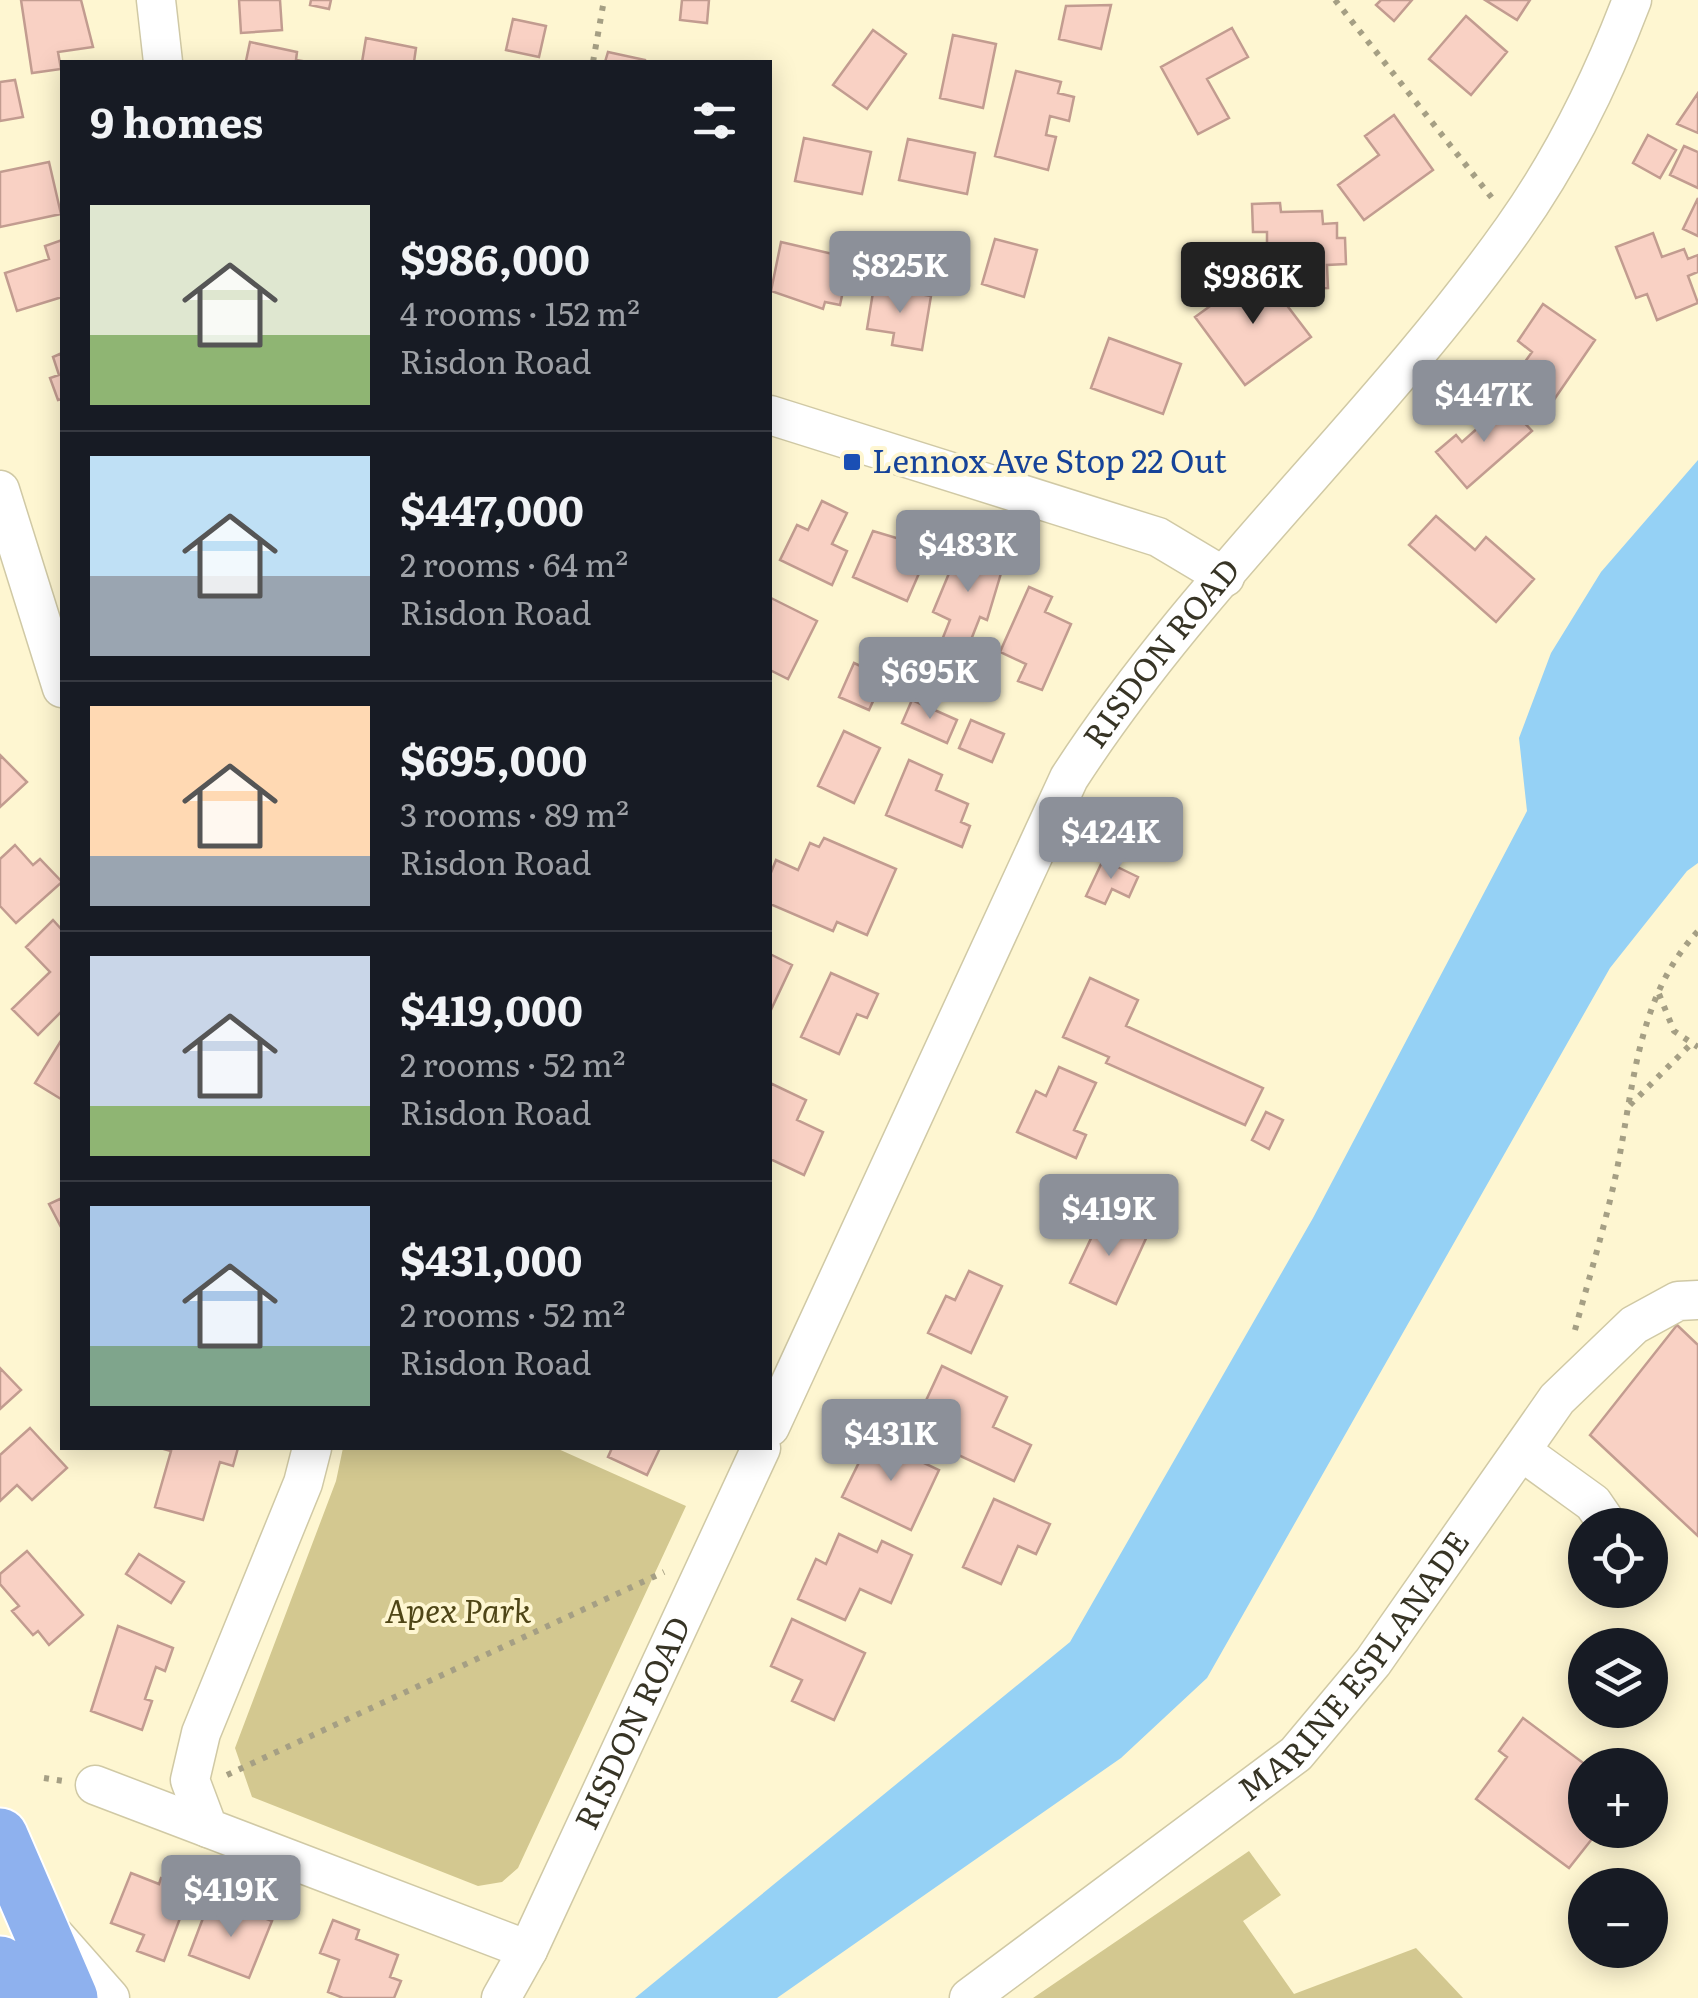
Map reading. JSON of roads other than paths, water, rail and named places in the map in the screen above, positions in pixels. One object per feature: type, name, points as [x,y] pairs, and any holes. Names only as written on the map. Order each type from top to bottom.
[{"type":"highway","points":[[0,1836],[70,1998]]},
{"type":"highway","points":[[0,1964],[14,1998]]},
{"type":"street","points":[[156,0],[163,60]]},
{"type":"street","name":"RISDON ROAD","points":[[772,1424],[1069,778],[1144,671],[1515,226],[1578,119],[1632,0]]},
{"type":"street","points":[[772,415],[1158,537],[1225,577]]},
{"type":"street","points":[[0,490],[60,682]]},
{"type":"street","name":"MARINE ESPLANADE","points":[[969,1998],[1296,1754],[1373,1662],[1557,1398],[1634,1325],[1678,1301],[1698,1300]]},
{"type":"street","points":[[208,1828],[190,1780],[201,1733],[297,1498],[311,1450]]},
{"type":"street","name":"RISDON ROAD","points":[[501,1998],[528,1950],[760,1450]]},
{"type":"street","points":[[1521,1450],[1596,1508]]},
{"type":"street","points":[[95,1785],[528,1950]]},
{"type":"street","points":[[35,1913],[110,1998]]},
{"type":"water","points":[[1698,460],[1698,863],[1687,871],[1610,968],[1207,1678],[1121,1758],[777,1998],[635,1998],[1070,1642],[1313,1218],[1527,811],[1519,738],[1551,653],[1601,572]]},
{"type":"place","name":"Lennox Ave Stop 22 Out","points":[[852,462]]},
{"type":"park label","name":"Apex Park","points":[[458,1612]]}]
